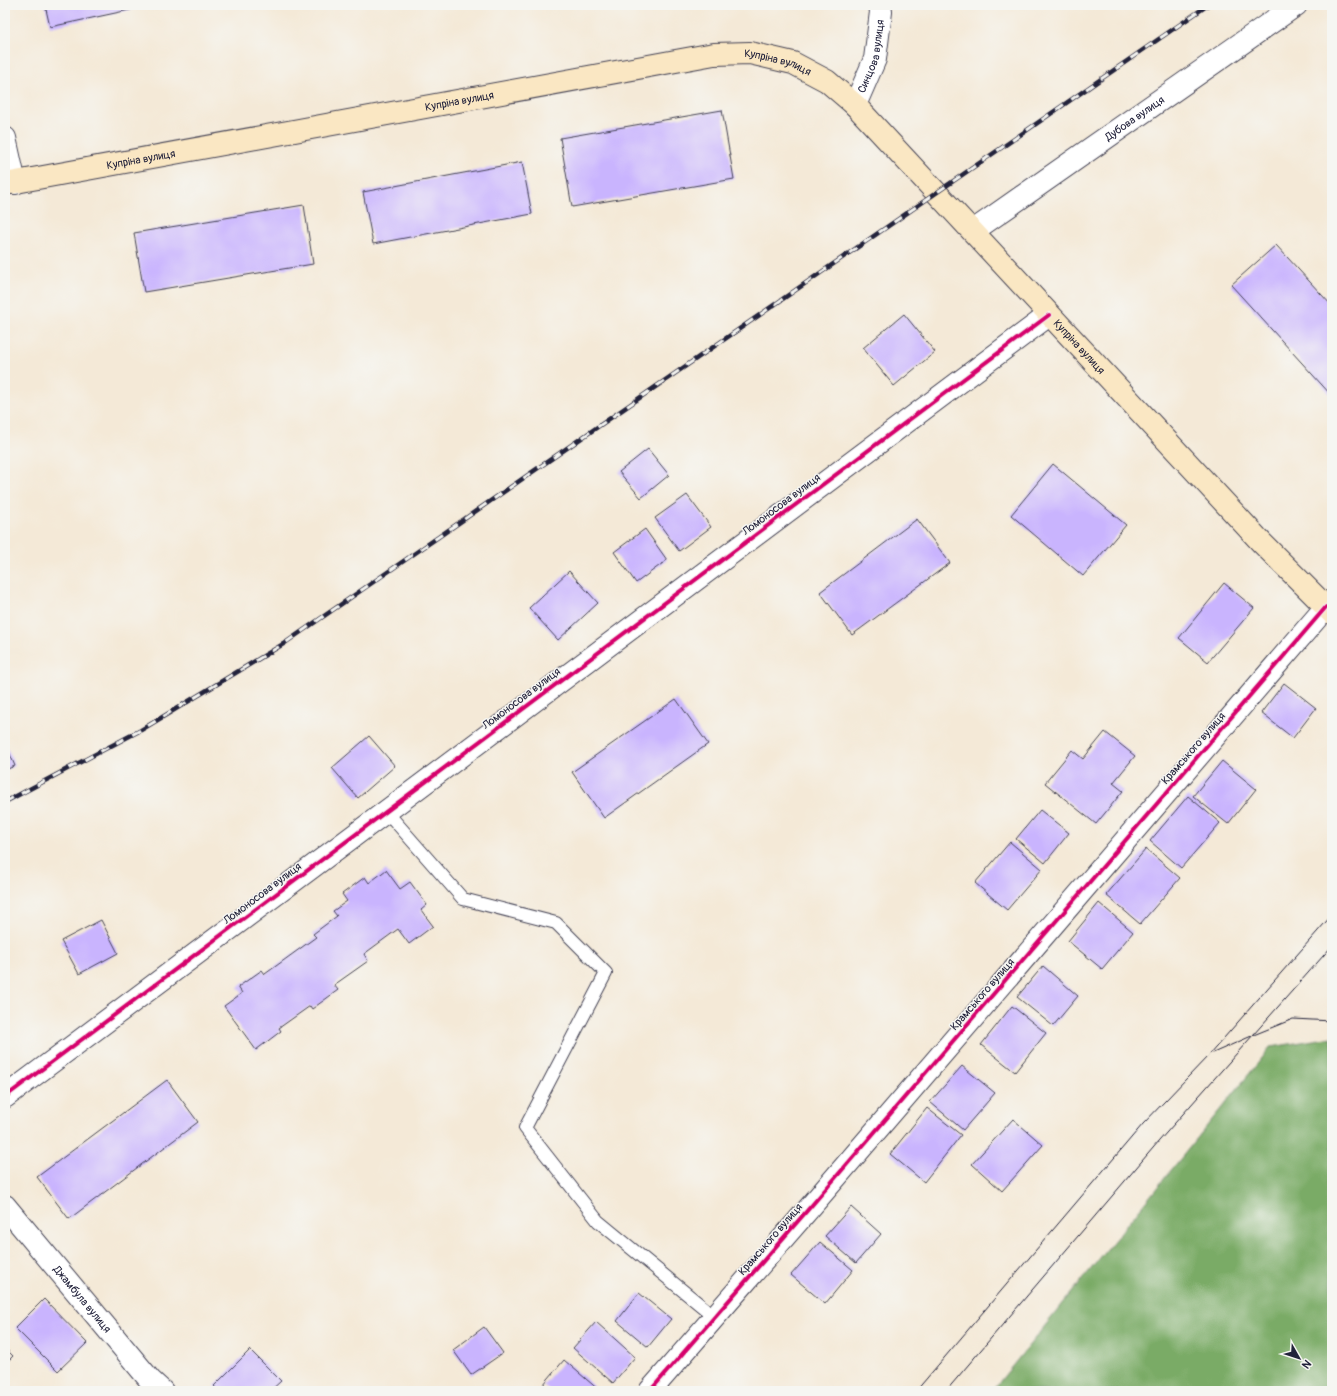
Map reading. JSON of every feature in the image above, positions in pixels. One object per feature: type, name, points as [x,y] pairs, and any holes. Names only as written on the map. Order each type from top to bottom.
[{"type":"main road","name":"Купріна вулиця","points":[[10,183],[714,54],[750,53],[793,63],[827,81],[855,105],[1262,543],[1329,610]]},
{"type":"street","name":"Синцова вулиця","points":[[855,105],[875,59],[881,12],[880,5]]},
{"type":"street","name":"Дубова вулиця","points":[[972,231],[1296,5]]},
{"type":"street","points":[[5,138],[10,183]]},
{"type":"street","name":"Ломоносова вулиця","points":[[5,1097],[1049,315]]},
{"type":"street","name":"Крамського вулиця","points":[[650,1391],[1329,610]]},
{"type":"street","name":"Джамбула вулиця","points":[[5,1206],[150,1380],[162,1391]]},
{"type":"lane","points":[[386,811],[463,899],[556,923],[606,973],[525,1128],[598,1221],[715,1317]]},
{"type":"green space","points":[[1332,1037],[1332,1391],[992,1391],[1271,1047]]},
{"type":"building","points":[[45,5],[148,5],[148,6],[50,27]]},
{"type":"building","points":[[722,110],[734,179],[572,207],[560,138]]},
{"type":"building","points":[[522,162],[532,214],[373,244],[363,192]]},
{"type":"building","points":[[304,205],[313,264],[144,292],[134,233]]},
{"type":"building","points":[[1276,245],[1332,306],[1332,396],[1231,285]]},
{"type":"building","points":[[904,314],[935,352],[894,386],[863,348]]},
{"type":"building","points":[[648,449],[669,475],[641,498],[619,472]]},
{"type":"building","points":[[1053,464],[1126,525],[1083,576],[1011,515]]},
{"type":"building","points":[[687,495],[711,527],[679,551],[655,518]]},
{"type":"building","points":[[917,519],[950,563],[852,635],[820,592]]},
{"type":"building","points":[[645,529],[667,560],[636,583],[614,552]]},
{"type":"building","points":[[569,571],[598,603],[558,640],[529,608]]},
{"type":"building","points":[[1224,583],[1254,608],[1208,662],[1179,638]]},
{"type":"building","points":[[1284,683],[1316,708],[1293,738],[1261,713]]},
{"type":"building","points":[[676,699],[708,744],[604,818],[572,772]]},
{"type":"building","points":[[1105,732],[1135,756],[1113,783],[1123,791],[1096,824],[1045,783],[1072,750],[1083,759]]},
{"type":"building","points":[[369,736],[395,766],[358,798],[332,768]]},
{"type":"building","points":[[5,743],[15,766],[5,770]]},
{"type":"building","points":[[1222,761],[1256,789],[1228,824],[1193,796]]},
{"type":"building","points":[[1188,796],[1220,823],[1181,868],[1150,841]]},
{"type":"building","points":[[1040,810],[1069,833],[1045,863],[1016,839]]},
{"type":"building","points":[[1010,842],[1042,869],[1007,910],[975,883]]},
{"type":"building","points":[[1146,849],[1180,878],[1140,924],[1106,895]]},
{"type":"building","points":[[386,870],[400,889],[410,882],[427,905],[421,910],[433,926],[409,944],[398,929],[364,954],[368,961],[334,985],[338,990],[312,1009],[310,1006],[279,1028],[281,1031],[256,1050],[224,1006],[242,993],[238,987],[262,970],[265,974],[316,937],[313,934],[337,916],[333,911],[347,901],[342,894],[365,877],[369,883]]},
{"type":"building","points":[[1099,903],[1133,932],[1102,969],[1068,941]]},
{"type":"building","points":[[101,920],[118,953],[79,974],[61,941]]},
{"type":"building","points":[[1043,966],[1078,996],[1053,1026],[1017,997]]},
{"type":"building","points":[[1012,1006],[1046,1033],[1015,1072],[981,1045]]},
{"type":"building","points":[[962,1066],[995,1093],[963,1130],[930,1102]]},
{"type":"building","points":[[167,1080],[198,1122],[69,1219],[37,1177]]},
{"type":"building","points":[[927,1108],[961,1135],[924,1182],[890,1154]]},
{"type":"building","points":[[1013,1119],[1043,1145],[1002,1191],[972,1164]]},
{"type":"building","points":[[851,1207],[881,1234],[856,1263],[825,1236]]},
{"type":"building","points":[[820,1242],[853,1270],[825,1304],[791,1275]]},
{"type":"building","points":[[639,1293],[671,1319],[648,1347],[617,1321]]},
{"type":"building","points":[[44,1299],[87,1343],[58,1371],[15,1328]]},
{"type":"building","points":[[596,1322],[635,1357],[613,1383],[573,1348]]},
{"type":"building","points":[[484,1327],[503,1353],[471,1375],[453,1350]]},
{"type":"building","points":[[5,1348],[13,1356],[5,1364]]},
{"type":"building","points":[[250,1350],[281,1381],[270,1391],[219,1391],[214,1386]]},
{"type":"building","points":[[564,1360],[600,1391],[551,1391],[543,1385]]},
{"type":"tram line","points":[[916,1391],[1143,1124],[1209,1055],[1332,915]]},
{"type":"tram line","points":[[946,1391],[1159,1141],[1332,946]]},
{"type":"tram line","points":[[1213,1053],[1293,1019],[1332,1021]]},
{"type":"railway","points":[[5,802],[141,730],[285,643],[1208,5]]},
{"type":"cycle path","points":[[5,1097],[1049,315]]},
{"type":"cycle path","points":[[650,1391],[812,1205],[1326,607]]}]
